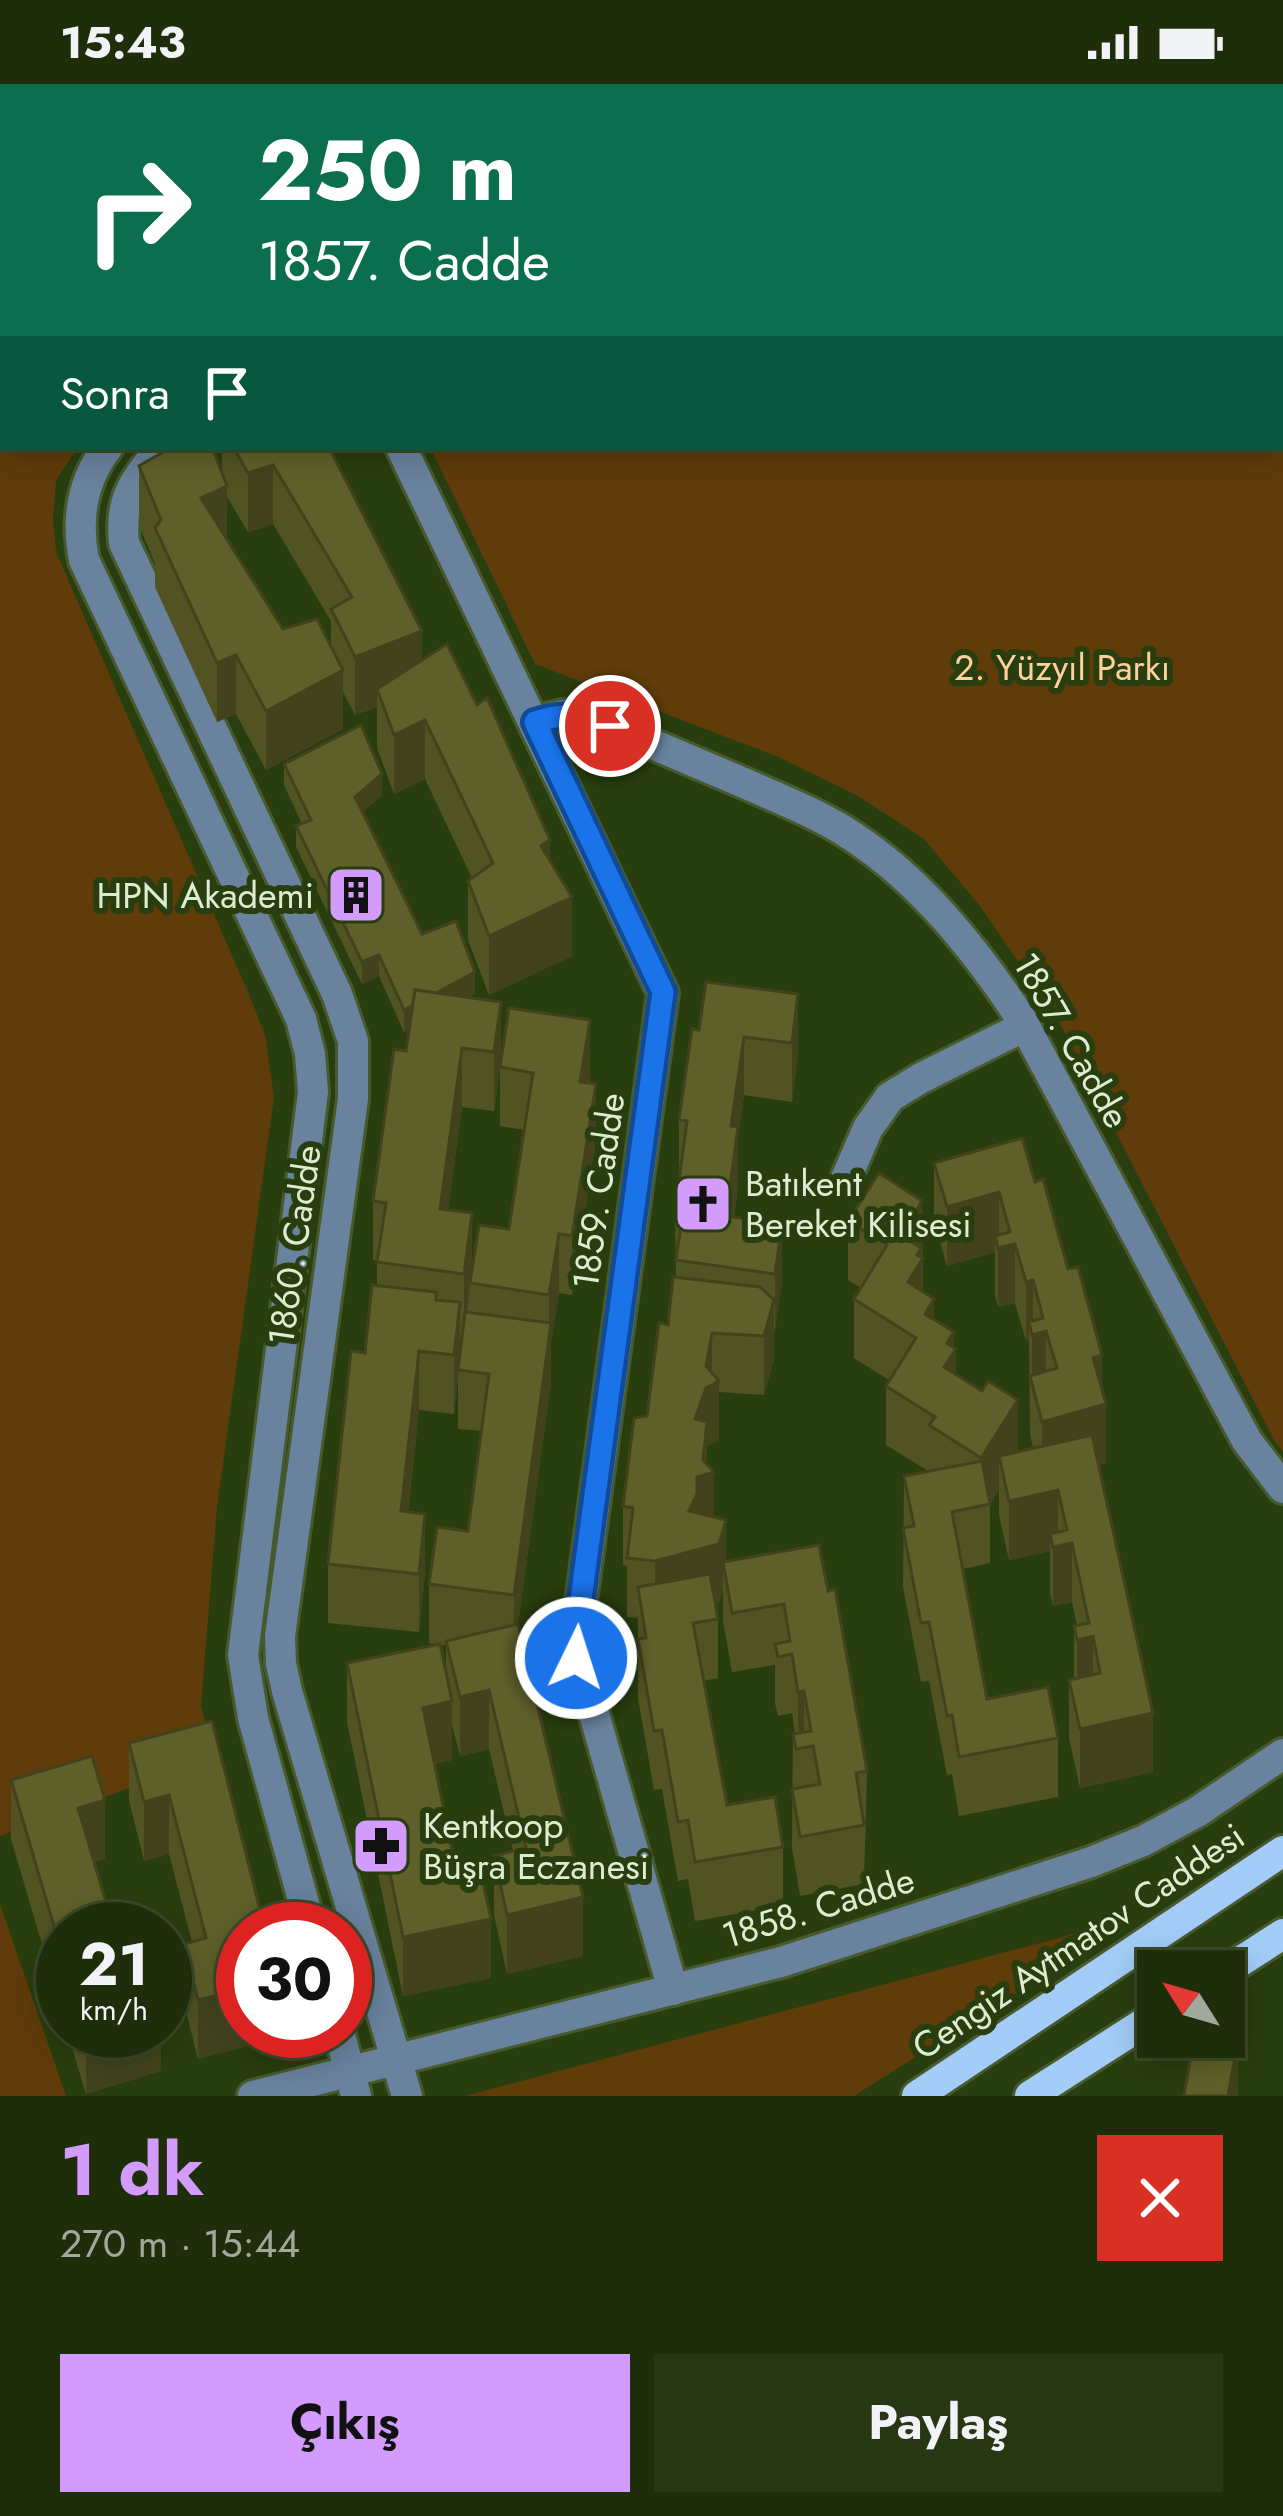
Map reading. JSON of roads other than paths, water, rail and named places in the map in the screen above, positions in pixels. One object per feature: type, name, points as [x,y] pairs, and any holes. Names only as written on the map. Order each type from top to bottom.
[{"type":"main road","name":"Cengiz Aytmatov Caddesi","points":[[917,2096],[1283,1852]]},
{"type":"main road","points":[[1245,1958],[1283,1934]]},
{"type":"main road","points":[[1040,2094],[1137,2028]]},
{"type":"street","name":"1860. Cadde","points":[[106,450],[81,506],[84,560],[301,1019],[310,1054],[313,1092],[244,1637],[253,1718],[304,1902]]},
{"type":"street","name":"1860. Cadde","points":[[160,450],[128,494],[123,511],[124,543],[337,994],[353,1041],[353,1100],[280,1636],[281,1664],[406,2096]]},
{"type":"street","name":"1859. Cadde","points":[[402,450],[663,992],[575,1647],[673,1990]]},
{"type":"street","name":"1857. Cadde","points":[[535,722],[563,715],[592,718],[797,806],[850,834],[889,862],[932,904],[995,978],[1025,1026],[1247,1441],[1283,1488]]},
{"type":"street","points":[[845,1181],[868,1128],[890,1097],[1025,1026]]},
{"type":"street","points":[[253,1718],[292,1706]]},
{"type":"street","name":"1858. Cadde","points":[[253,2096],[353,2084],[396,2060],[781,1962],[1091,1862],[1197,1812],[1283,1754]]},
{"type":"place","name":"HPN Akademi","points":[[356,895]]},
{"type":"place","name":"Batıkent Bereket Kilisesi","points":[[703,1204]]},
{"type":"place","name":"Kentkoop Büşra Eczanesi","points":[[381,1846]]},
{"type":"park label","name":"2. Yüzyıl Parkı","points":[[1062,667]]}]
